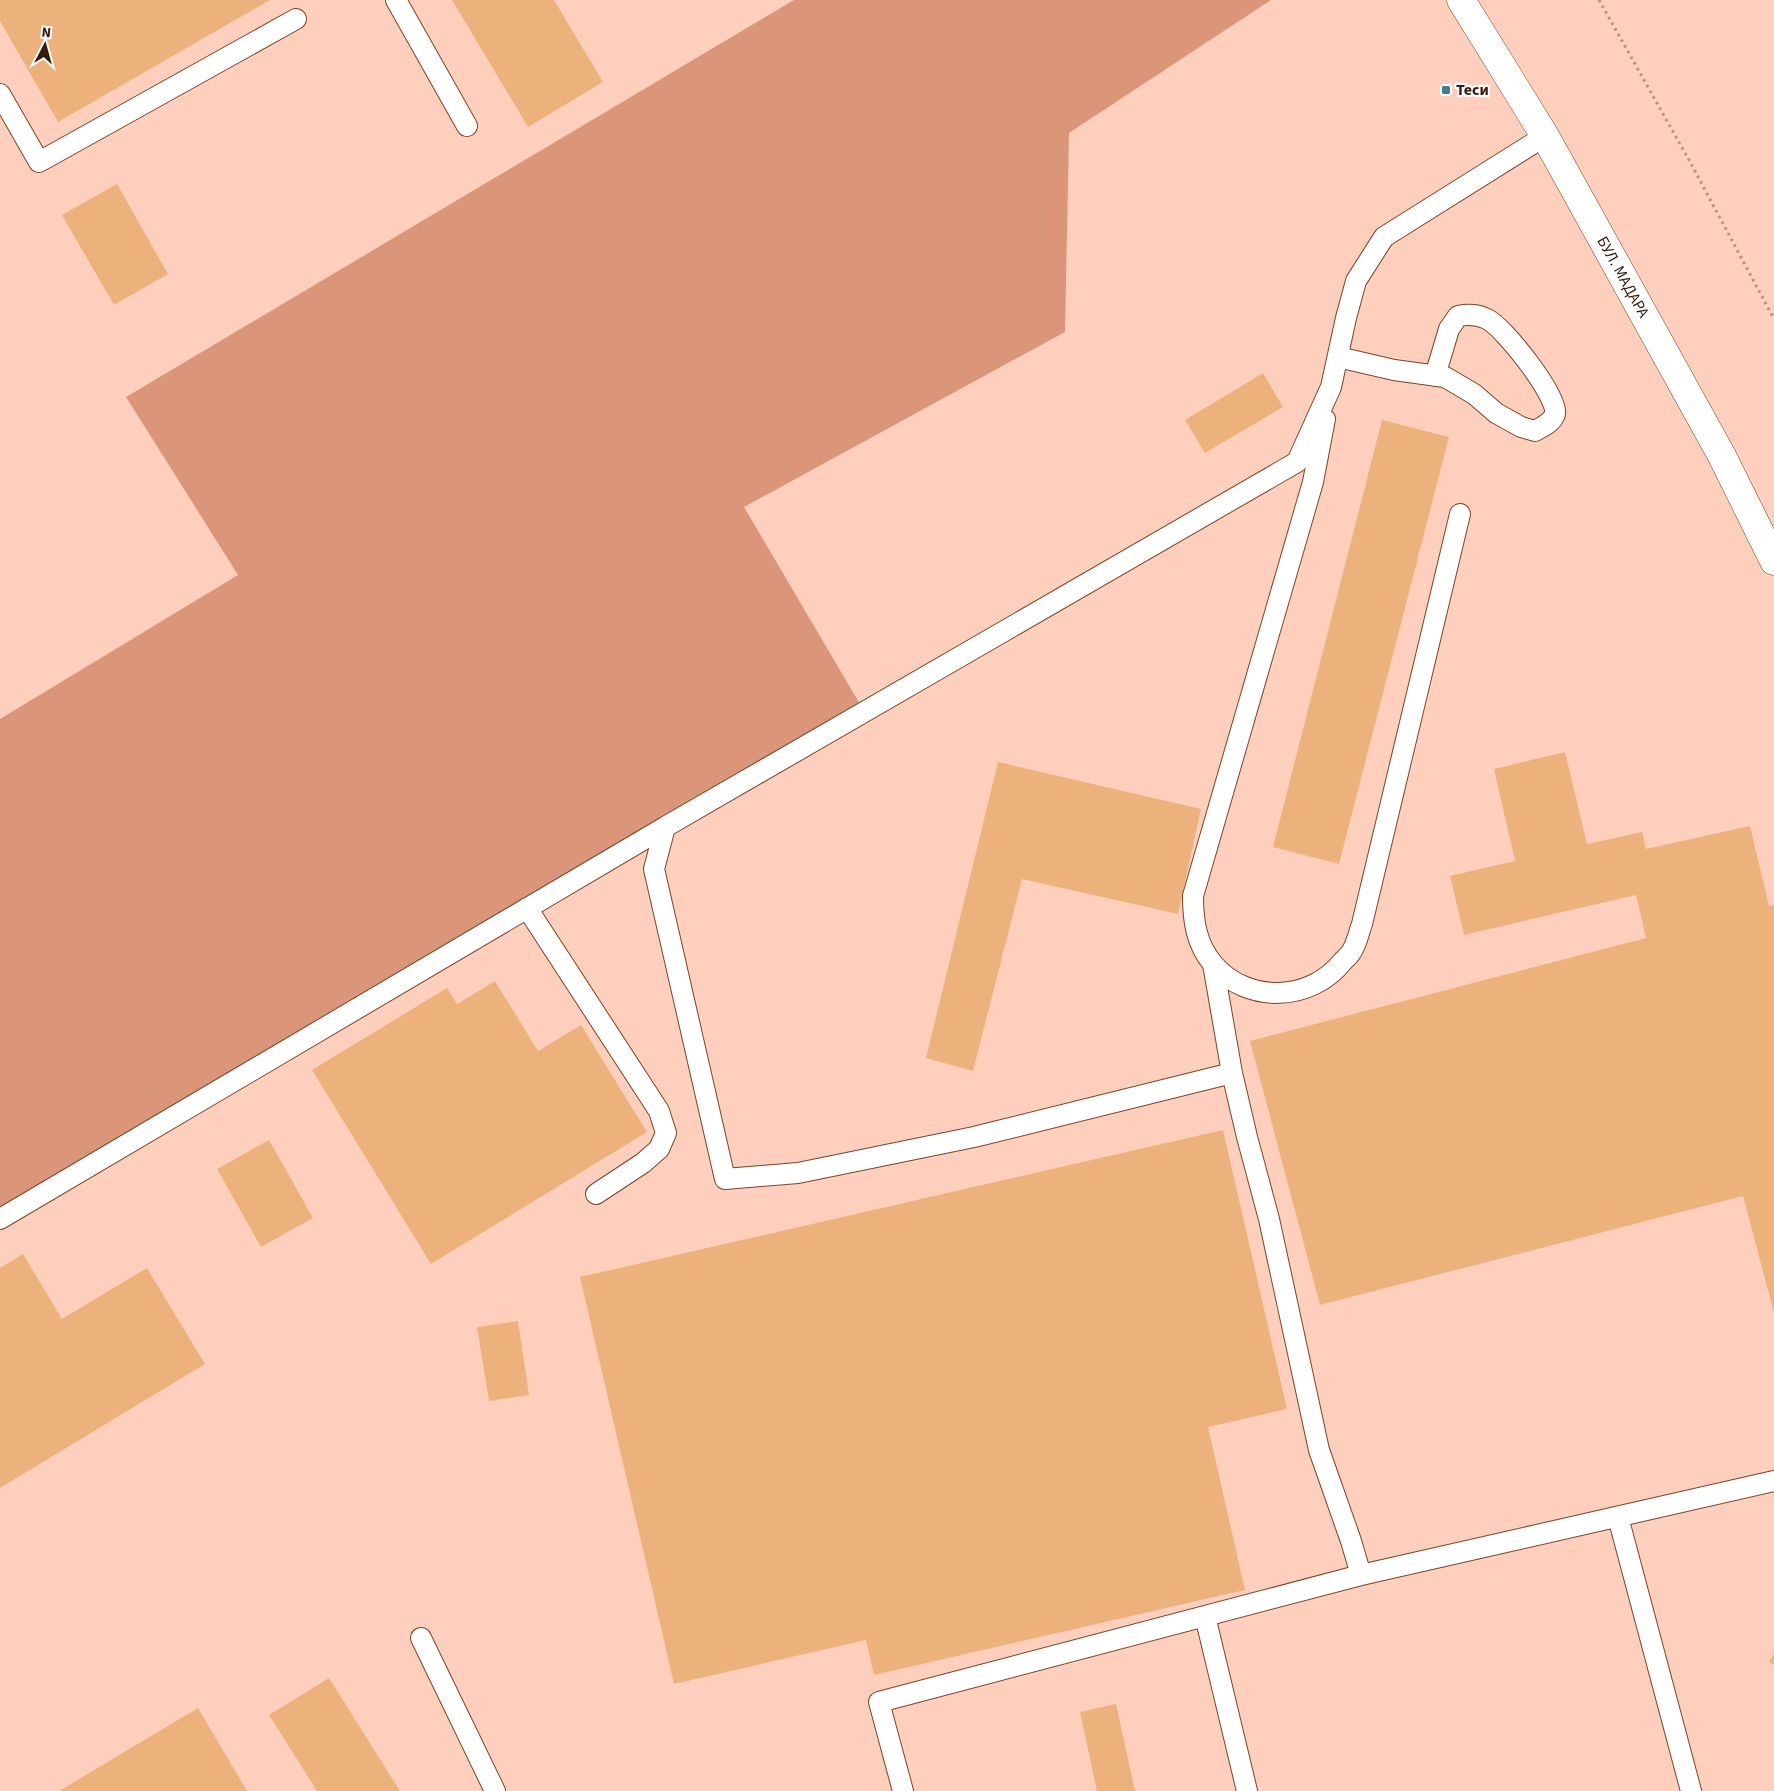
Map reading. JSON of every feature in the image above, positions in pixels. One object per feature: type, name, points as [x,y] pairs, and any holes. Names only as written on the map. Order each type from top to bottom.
[{"type":"main road","name":"БУЛ. МАДАРА","points":[[1461,0],[1545,136],[1722,456],[1774,561]]},
{"type":"lane","points":[[396,0],[467,126]]},
{"type":"lane","points":[[0,94],[39,162],[296,19]]},
{"type":"lane","points":[[1460,514],[1362,924],[1352,950],[1336,971],[1320,982],[1302,990],[1285,993],[1266,993],[1234,982],[1213,964],[1198,939],[1193,918],[1193,896],[1313,482],[1338,357],[1356,281],[1384,237],[1545,136]]},
{"type":"lane","points":[[1338,357],[1394,370],[1435,376],[1445,377],[1474,394],[1496,414],[1521,427],[1535,431],[1548,424],[1555,414],[1554,402],[1531,365],[1489,319],[1469,314],[1458,316],[1449,329],[1435,376]]},
{"type":"lane","points":[[0,1220],[665,827],[1297,462],[1332,387]]},
{"type":"lane","points":[[665,827],[654,869],[725,1179],[798,1173],[974,1137],[1232,1074]]},
{"type":"lane","points":[[527,908],[659,1111],[666,1133],[659,1149],[643,1163],[596,1194]]},
{"type":"lane","points":[[1213,964],[1232,1074],[1269,1219],[1319,1450],[1362,1576]]},
{"type":"lane","points":[[903,1791],[879,1702],[1362,1576],[1774,1480]]},
{"type":"lane","points":[[1618,1516],[1690,1791]]},
{"type":"lane","points":[[1205,1616],[1247,1791]]},
{"type":"lane","points":[[420,1638],[495,1791]]},
{"type":"path","points":[[1599,0],[1690,160],[1774,319]]},
{"type":"shaded area","points":[[794,0],[1271,0],[1069,133],[1065,332],[744,507],[864,711],[0,1219],[0,719],[238,575],[126,397]]},
{"type":"building","points":[[0,0],[270,0],[58,122],[0,21]]},
{"type":"building","points":[[452,0],[554,0],[603,82],[528,127]]},
{"type":"building","points":[[117,184],[168,274],[114,305],[62,215]]},
{"type":"building","points":[[1263,373],[1283,407],[1205,453],[1185,420]]},
{"type":"building","points":[[1382,420],[1449,437],[1339,864],[1273,847]]},
{"type":"building","points":[[1565,752],[1587,844],[1642,832],[1646,849],[1750,826],[1769,906],[1774,905],[1774,1313],[1743,1196],[1320,1305],[1250,1041],[1646,938],[1636,895],[1464,935],[1450,876],[1515,861],[1494,769]]},
{"type":"building","points":[[998,762],[1201,809],[1178,914],[1022,879],[973,1071],[926,1058]]},
{"type":"building","points":[[495,981],[538,1051],[581,1025],[647,1132],[431,1264],[312,1070],[447,988],[457,1004]]},
{"type":"building","points":[[1223,1130],[1287,1409],[1208,1427],[1245,1590],[874,1675],[866,1640],[674,1684],[580,1277]]},
{"type":"building","points":[[269,1140],[313,1218],[261,1247],[217,1169]]},
{"type":"building","points":[[23,1254],[62,1319],[147,1268],[205,1364],[0,1488],[0,1268]]},
{"type":"building","points":[[518,1321],[529,1395],[489,1401],[477,1327]]},
{"type":"building","points":[[1774,1654],[1774,1665],[1769,1662]]},
{"type":"building","points":[[329,1678],[400,1791],[317,1791],[269,1715]]},
{"type":"building","points":[[1116,1704],[1135,1791],[1097,1791],[1080,1712]]},
{"type":"building","points":[[198,1708],[247,1791],[59,1791]]},
{"type":"place","name":"Теси","points":[[1446,90]]}]
